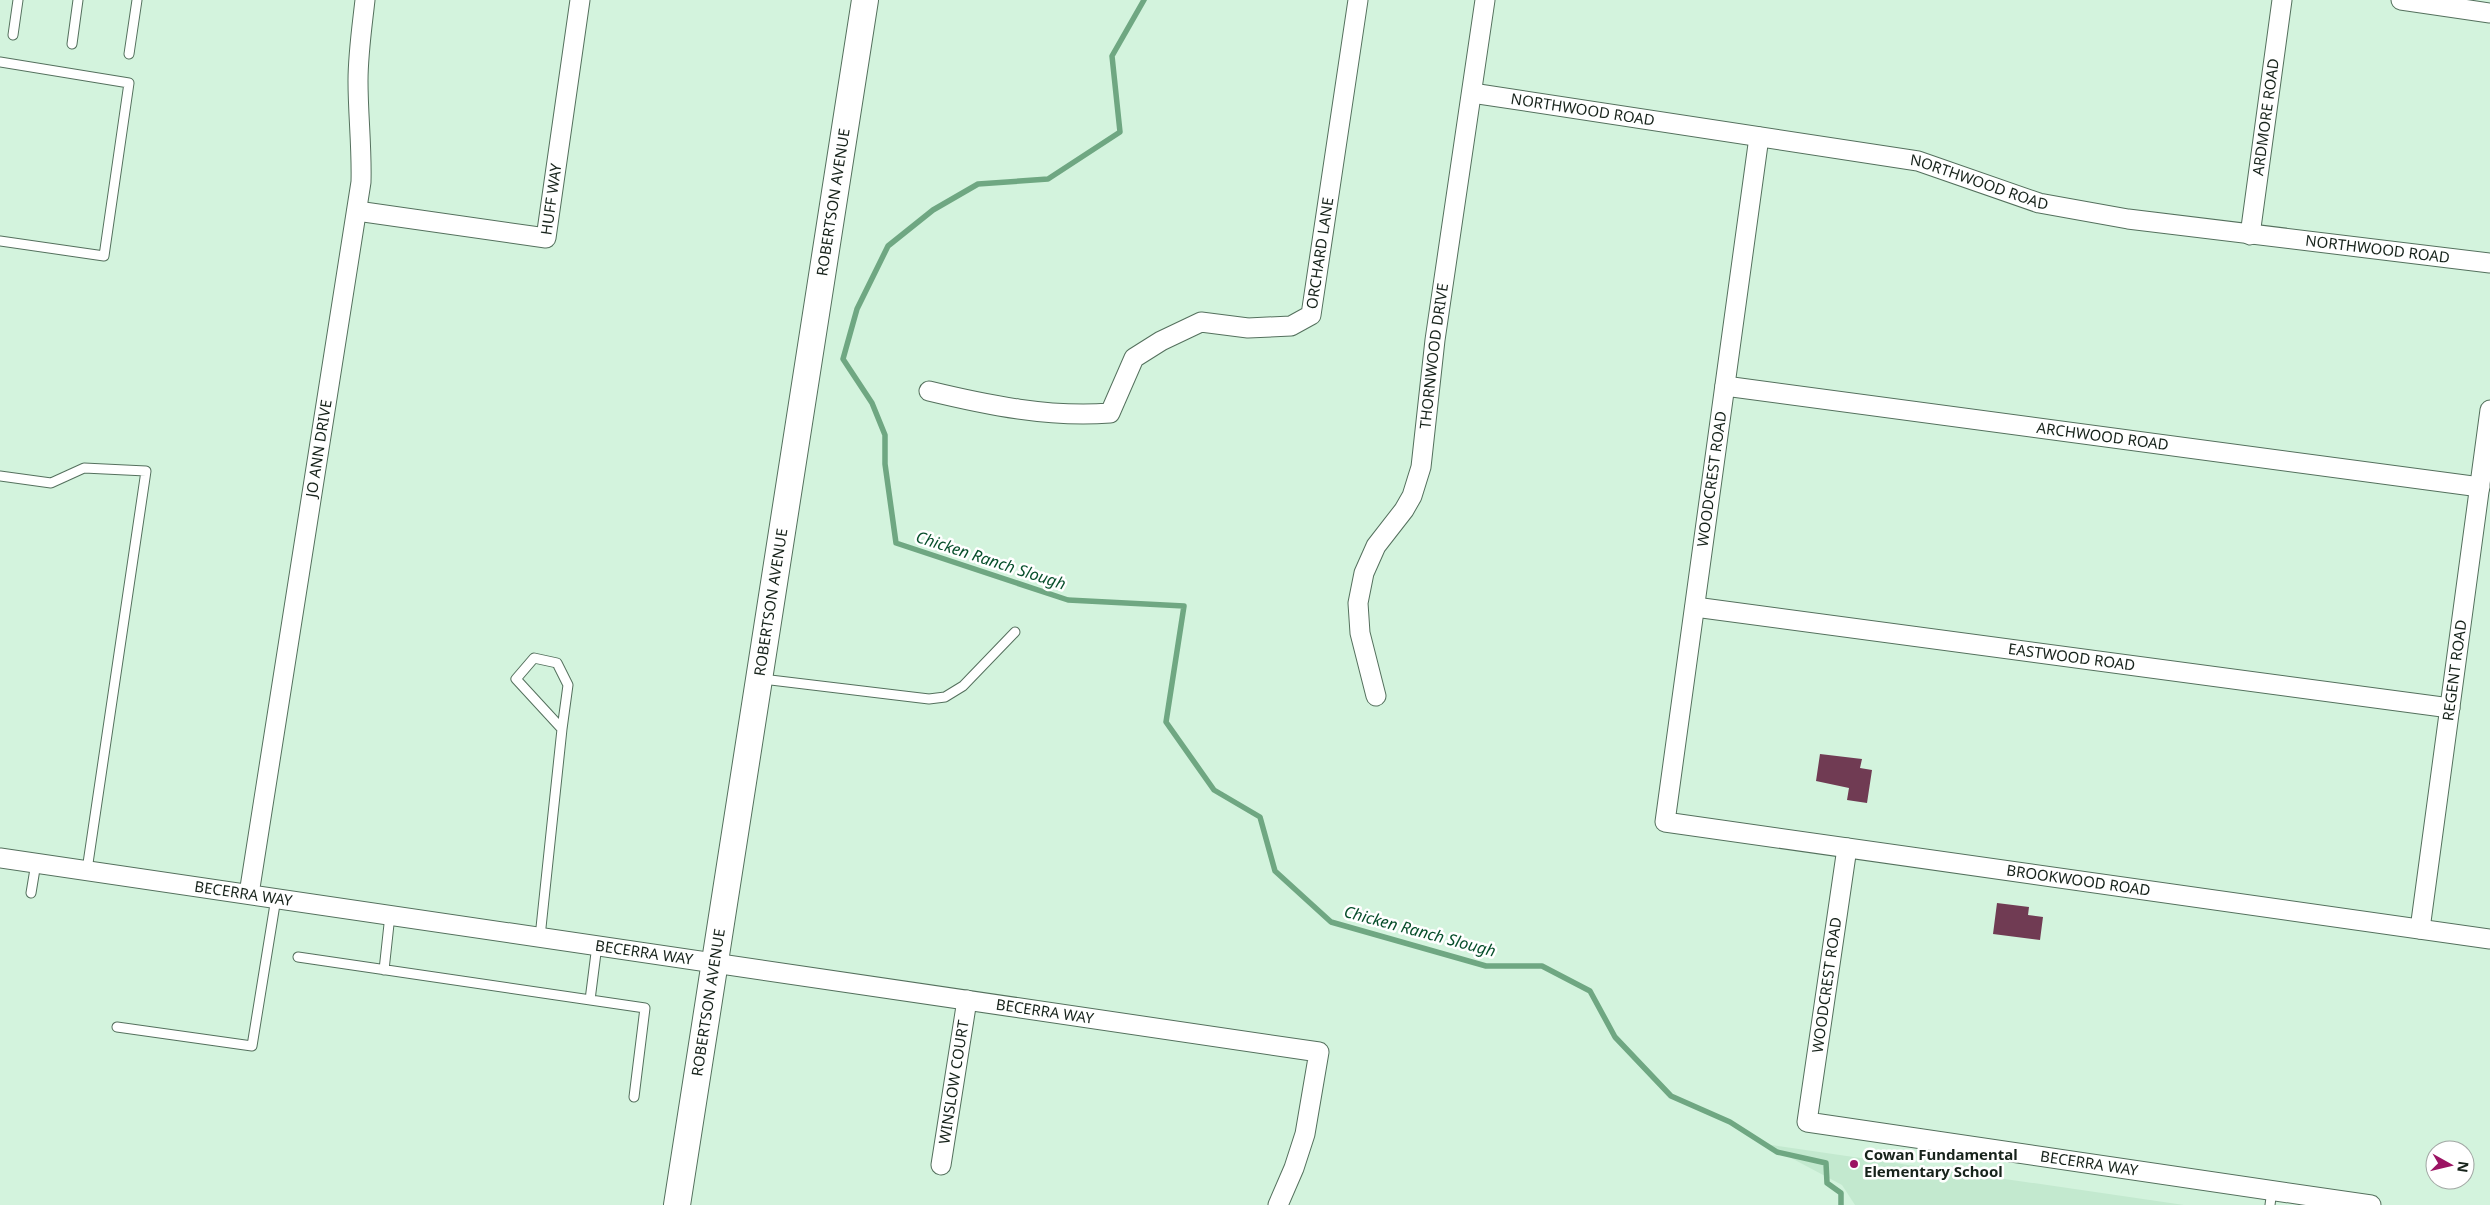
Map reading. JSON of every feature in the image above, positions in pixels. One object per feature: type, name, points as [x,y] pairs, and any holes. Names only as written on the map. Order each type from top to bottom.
[{"type":"street","name":"JO ANN DRIVE","points":[[249,894],[361,182],[362,150],[358,82],[360,38],[365,0]]},
{"type":"street","name":"HUFF WAY","points":[[356,211],[546,238],[580,0]]},
{"type":"street","name":"ROBERTSON AVENUE","points":[[676,1205],[865,0]]},
{"type":"street","name":"ORCHARD LANE","points":[[929,391],[1001,406],[1089,415],[1110,413],[1134,358],[1177,333],[1201,322],[1248,328],[1291,326],[1311,315],[1358,0]]},
{"type":"street","name":"THORNWOOD DRIVE","points":[[1376,696],[1360,633],[1358,603],[1364,573],[1376,546],[1404,510],[1412,496],[1421,467],[1435,340],[1485,0]]},
{"type":"street","name":"ARDMORE ROAD","points":[[2250,235],[2282,0]]},
{"type":"street","points":[[2402,0],[2490,13]]},
{"type":"street","name":"NORTHWOOD ROAD","points":[[1472,93],[1918,161],[2039,203],[2128,219],[2490,262]]},
{"type":"street","name":"WOODCREST ROAD","points":[[1666,822],[1759,137]]},
{"type":"street","name":"ARCHWOOD ROAD","points":[[1725,386],[2480,487]]},
{"type":"street","name":"REGENT ROAD","points":[[2420,929],[2490,410]]},
{"type":"street","name":"EASTWOOD ROAD","points":[[1695,607],[2450,708]]},
{"type":"street","name":"BROOKWOOD ROAD","points":[[1666,822],[2490,939]]},
{"type":"street","name":"WOODCREST ROAD","points":[[1807,1122],[1848,848]]},
{"type":"street","name":"BECERRA WAY","points":[[0,858],[1319,1052],[1305,1134],[1294,1168],[1278,1205]]},
{"type":"street","name":"WINSLOW COURT","points":[[941,1165],[967,1000]]},
{"type":"street","name":"BECERRA WAY","points":[[1807,1122],[2271,1198],[2372,1205]]},
{"type":"lane","points":[[14,35],[18,0]]},
{"type":"lane","points":[[72,44],[78,0]]},
{"type":"lane","points":[[129,54],[137,0]]},
{"type":"lane","points":[[0,62],[129,83],[104,256],[0,241]]},
{"type":"lane","points":[[0,476],[51,483],[84,468],[146,471],[87,870]]},
{"type":"lane","points":[[759,679],[928,699],[945,697],[963,686],[1015,632]]},
{"type":"lane","points":[[540,937],[568,685],[557,663],[534,658],[516,679],[562,729]]},
{"type":"lane","points":[[31,893],[36,863]]},
{"type":"lane","points":[[117,1027],[252,1046],[276,898]]},
{"type":"lane","points":[[384,970],[390,915]]},
{"type":"lane","points":[[590,1000],[597,945]]},
{"type":"lane","points":[[298,957],[645,1008],[634,1097]]},
{"type":"shaded area","name":"Cowan Fundamental Elementary School","points":[[1765,1144],[2184,1205],[1855,1205],[1842,1185]]},
{"type":"building","points":[[1820,754],[1862,759],[1860,768],[1872,770],[1867,803],[1847,800],[1849,788],[1816,781]]},
{"type":"building","points":[[1997,903],[2029,907],[2028,915],[2043,917],[2040,940],[1993,934]]},
{"type":"waterway","name":"Chicken Ranch Slough","points":[[1144,0],[1112,56],[1120,132],[1048,179],[978,184],[933,210],[888,246],[857,309],[843,359],[872,403],[885,435],[885,464],[896,543],[1068,600],[1184,606],[1166,722],[1214,790],[1260,817],[1275,871],[1331,922],[1486,966],[1542,966],[1590,991],[1615,1037],[1671,1096],[1730,1122],[1777,1152],[1826,1163],[1827,1183],[1841,1193],[1841,1205]]},
{"type":"place","name":"Cowan Fundamental Elementary School","points":[[1854,1164]]}]
